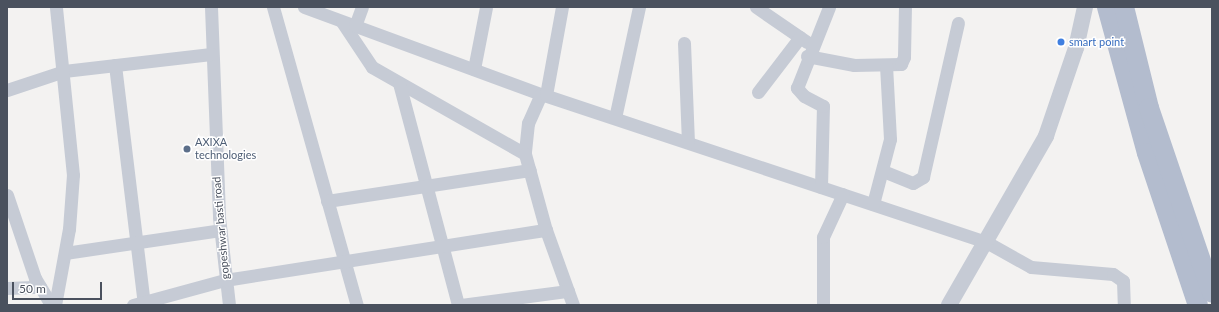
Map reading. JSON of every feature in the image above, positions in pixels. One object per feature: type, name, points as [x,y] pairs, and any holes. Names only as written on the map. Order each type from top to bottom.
[{"type":"main road","points":[[1107,7],[1147,153],[1198,305]]},
{"type":"main road","points":[[1124,7],[1149,108],[1212,293]]},
{"type":"street","points":[[55,305],[65,252],[73,175],[64,71],[56,7]]},
{"type":"street","name":"gopeshwar basti road","points":[[211,7],[211,54],[220,230],[229,305]]},
{"type":"street","points":[[273,7],[357,305]]},
{"type":"street","points":[[304,7],[543,94],[988,242],[1031,267],[1113,274],[1123,281],[1124,305]]},
{"type":"street","points":[[355,26],[362,7]]},
{"type":"street","points":[[474,69],[486,7]]},
{"type":"street","points":[[562,7],[543,94],[528,123],[525,154],[546,230],[573,305]]},
{"type":"street","points":[[615,118],[639,7]]},
{"type":"street","points":[[756,7],[800,37],[809,51],[846,64],[886,65],[903,61],[905,7]]},
{"type":"street","points":[[822,187],[823,106],[804,96],[797,88],[809,51],[829,7]]},
{"type":"street","points":[[949,305],[988,242],[1046,136],[1076,48],[1085,7]]},
{"type":"street","points":[[342,22],[363,58],[399,83],[525,154]]},
{"type":"street","points":[[883,171],[913,182],[923,177],[958,23]]},
{"type":"street","points":[[758,92],[800,37]]},
{"type":"street","points":[[684,44],[688,142]]},
{"type":"street","points":[[7,90],[64,71],[211,54]]},
{"type":"street","points":[[115,65],[137,243],[140,304],[225,280],[442,248],[546,230]]},
{"type":"street","points":[[872,204],[883,171],[890,138],[886,65]]},
{"type":"street","points":[[399,83],[458,305]]},
{"type":"street","points":[[327,201],[530,170]]},
{"type":"street","points":[[823,305],[823,237],[843,194]]},
{"type":"street","points":[[7,196],[27,258],[40,287],[51,305]]},
{"type":"street","points":[[65,252],[137,243],[220,230]]},
{"type":"street","points":[[7,288],[40,287]]},
{"type":"street","points":[[461,305],[568,291]]},
{"type":"place","name":"smart point","points":[[1061,42]]},
{"type":"place","name":"AXIXA technologies","points":[[187,149]]}]
